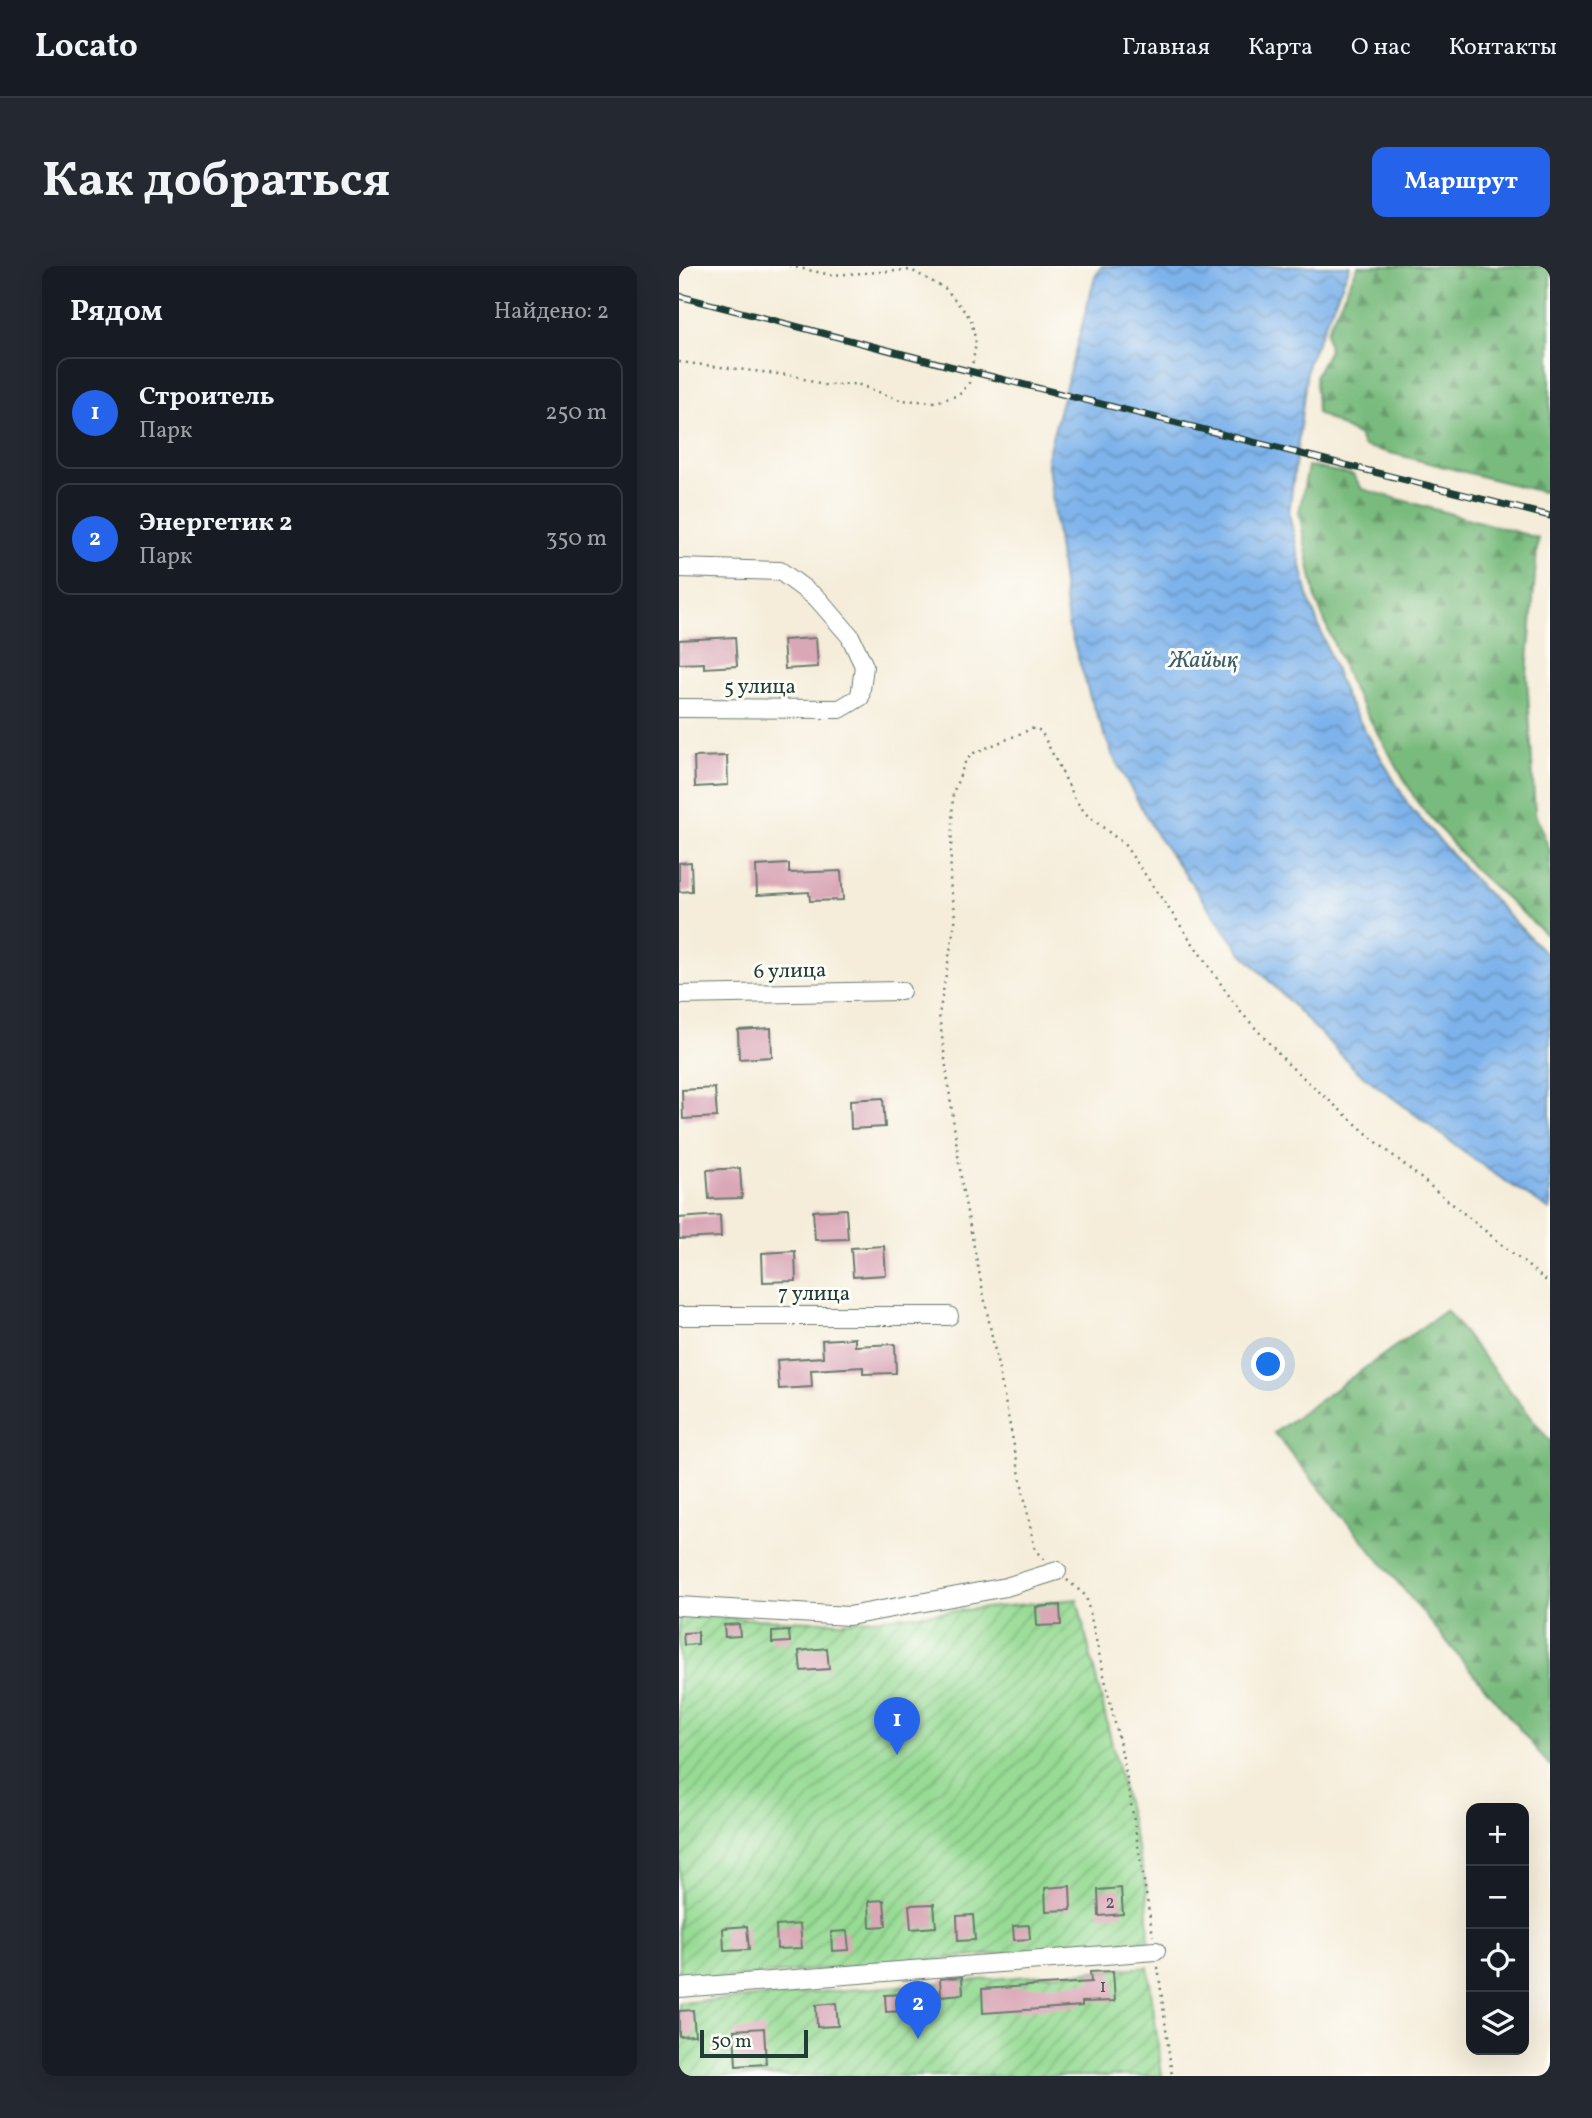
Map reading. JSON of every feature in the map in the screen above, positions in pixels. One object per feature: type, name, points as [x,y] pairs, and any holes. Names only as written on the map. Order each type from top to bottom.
[{"type":"street","name":"5 улица","points":[[679,568],[780,571],[818,599],[850,636],[864,666],[860,696],[840,709],[679,708]]},
{"type":"street","name":"6 улица","points":[[679,995],[901,991]]},
{"type":"street","name":"7 улица","points":[[679,1316],[949,1316]]},
{"type":"street","points":[[679,1606],[849,1616],[1006,1587],[1056,1571]]},
{"type":"street","points":[[679,1988],[1156,1951]]},
{"type":"path","points":[[679,362],[795,376],[823,385],[857,384],[900,400],[936,402],[959,395],[969,383],[976,343],[971,319],[946,289],[911,270],[831,275],[790,266]]},
{"type":"path","points":[[1172,2076],[1156,1951],[1125,1767],[1086,1596],[1035,1550],[963,1192],[939,1015],[956,916],[950,883],[953,793],[966,760],[974,753],[1034,728],[1041,731],[1077,802],[1086,814],[1123,844],[1239,1010],[1289,1065],[1373,1139],[1550,1284]]},
{"type":"green space","points":[[1358,266],[1550,266],[1550,490],[1542,492],[1363,446],[1359,436],[1317,413],[1315,376],[1329,350],[1326,332]]},
{"type":"green space","points":[[1308,466],[1353,475],[1362,489],[1538,538],[1527,675],[1535,814],[1550,851],[1550,938],[1474,869],[1417,802],[1351,686],[1316,600],[1299,513]]},
{"type":"green space","points":[[1446,1310],[1550,1441],[1550,1766],[1274,1433]]},
{"type":"green space","points":[[1077,1599],[1147,1889],[1149,1941],[679,1982],[679,1616],[840,1622]]},
{"type":"green space","points":[[1148,1967],[1162,2076],[679,2076],[679,2003]]},
{"type":"water","name":"Жайық","points":[[1102,266],[1350,266],[1308,363],[1289,514],[1309,600],[1345,696],[1409,806],[1476,882],[1550,958],[1550,1210],[1490,1171],[1356,1070],[1241,952],[1156,834],[1113,756],[1090,697],[1068,624],[1047,457],[1095,277]]},
{"type":"building","points":[[735,637],[737,666],[704,668],[704,663],[679,664],[679,640]]},
{"type":"building","points":[[816,638],[818,667],[785,669],[783,640]]},
{"type":"building","points":[[727,756],[728,785],[695,787],[694,757]]},
{"type":"building","points":[[691,862],[692,891],[679,892],[679,863]]},
{"type":"building","points":[[789,864],[789,873],[841,871],[843,900],[810,901],[809,892],[757,895],[756,866]]},
{"type":"building","points":[[771,1028],[772,1057],[739,1059],[738,1030]]},
{"type":"building","points":[[715,1088],[717,1117],[683,1119],[682,1090]]},
{"type":"building","points":[[883,1098],[885,1127],[851,1129],[850,1100]]},
{"type":"building","points":[[740,1168],[742,1198],[709,1199],[707,1170]]},
{"type":"building","points":[[846,1209],[848,1239],[815,1240],[813,1211]]},
{"type":"building","points":[[720,1215],[721,1237],[679,1239],[679,1218]]},
{"type":"building","points":[[884,1246],[886,1275],[853,1277],[851,1248]]},
{"type":"building","points":[[795,1251],[796,1281],[763,1282],[762,1253]]},
{"type":"building","points":[[855,1338],[855,1346],[895,1344],[896,1373],[863,1374],[863,1367],[811,1370],[812,1387],[779,1389],[777,1360],[823,1357],[822,1340]]},
{"type":"building","points":[[1060,1605],[1061,1625],[1037,1626],[1036,1607]]},
{"type":"building","points":[[739,1624],[740,1636],[725,1637],[724,1625]]},
{"type":"building","points":[[789,1631],[790,1642],[772,1643],[772,1632]]},
{"type":"building","points":[[698,1632],[698,1644],[684,1645],[683,1633]]},
{"type":"building","points":[[827,1648],[829,1669],[801,1671],[799,1651]]},
{"type":"building","points":[[1070,1886],[1071,1910],[1046,1911],[1045,1888]]},
{"type":"building","points":[[1121,1888],[1123,1914],[1099,1916],[1098,1890]]},
{"type":"building","points":[[884,1900],[886,1926],[870,1927],[869,1901]]},
{"type":"building","points":[[934,1904],[936,1927],[911,1929],[909,1905]]},
{"type":"building","points":[[973,1915],[975,1940],[958,1941],[957,1916]]},
{"type":"building","points":[[800,1924],[802,1948],[777,1949],[776,1926]]},
{"type":"building","points":[[1029,1925],[1030,1939],[1014,1940],[1013,1926]]},
{"type":"building","points":[[747,1926],[749,1950],[724,1951],[723,1928]]},
{"type":"building","points":[[847,1931],[849,1950],[832,1951],[831,1932]]},
{"type":"building","points":[[1113,1971],[1115,2001],[983,2013],[982,1989],[1091,1982],[1090,1972]]},
{"type":"building","points":[[962,1977],[963,1994],[941,1996],[940,1979]]},
{"type":"building","points":[[903,1994],[904,2011],[886,2012],[885,1995]]},
{"type":"building","points":[[836,2003],[838,2026],[817,2027],[816,2005]]},
{"type":"building","points":[[693,2010],[695,2035],[679,2036],[679,2011]]},
{"type":"building","points":[[764,2028],[766,2064],[736,2066],[734,2030]]},
{"type":"railway","points":[[679,296],[1550,516]]},
{"type":"place","name":"Строитель","points":[[897,1755]]},
{"type":"place","name":"Энергетик 2","points":[[918,2039]]}]
